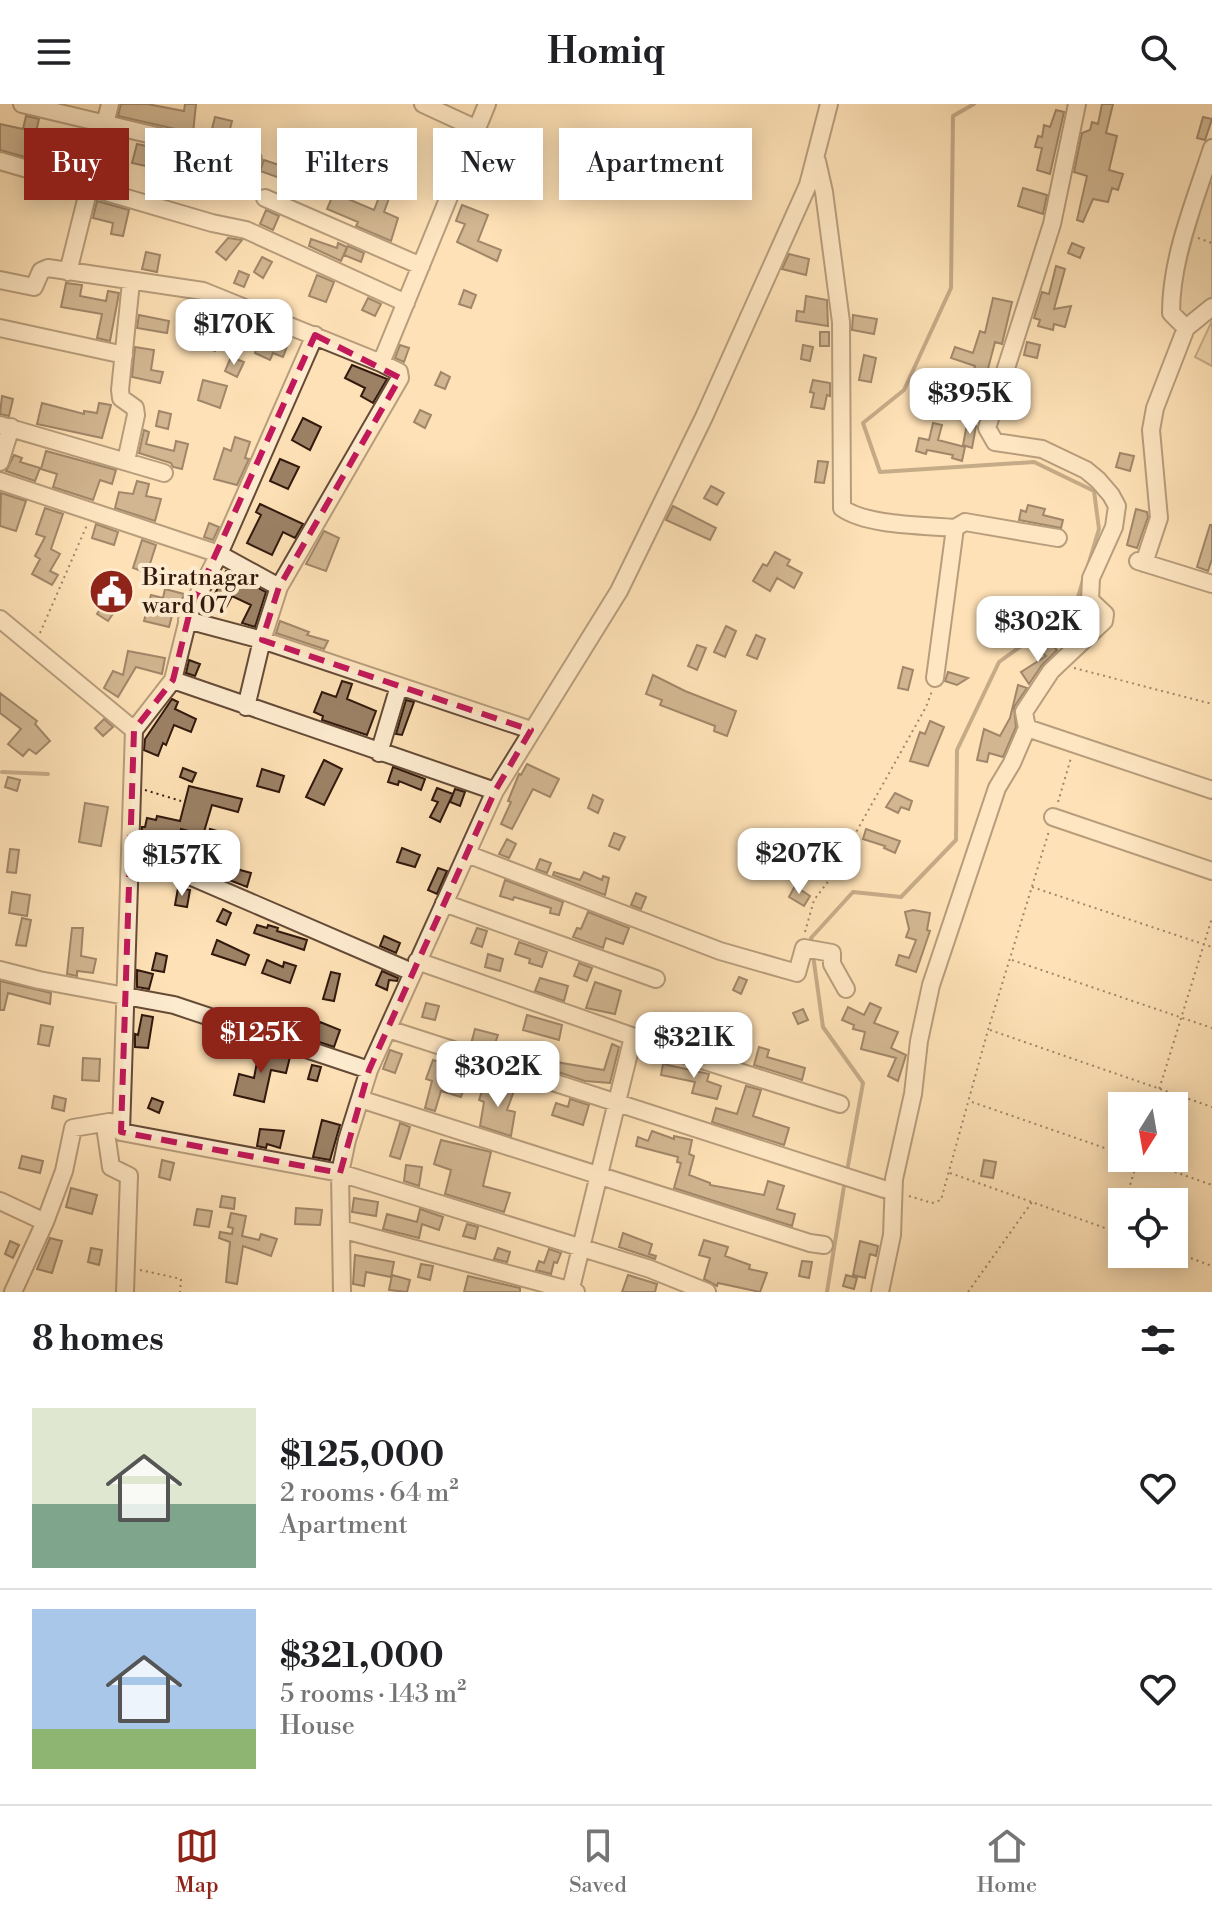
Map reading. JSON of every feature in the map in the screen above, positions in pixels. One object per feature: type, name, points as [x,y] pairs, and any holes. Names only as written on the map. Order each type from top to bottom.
[{"type":"street","points":[[22,104],[145,134]]},
{"type":"street","points":[[103,128],[110,104]]},
{"type":"street","points":[[423,104],[475,128]]},
{"type":"street","points":[[477,128],[487,104]]},
{"type":"street","points":[[346,1291],[340,1173],[369,1070],[495,791],[619,591],[757,303],[808,185],[829,104]]},
{"type":"street","points":[[880,1292],[892,1235],[889,1190],[913,1094],[919,1041],[931,985],[987,815],[1027,728],[1024,712],[1037,688],[1104,621],[1105,614],[1090,600],[1091,578],[1114,527],[1117,506],[1098,480],[1086,470],[1042,449],[995,442],[987,428],[1052,224],[1077,104]]},
{"type":"street","points":[[1186,328],[1171,313],[1171,291],[1185,233],[1212,148]]},
{"type":"street","points":[[815,156],[824,192],[841,322],[842,508],[851,514],[890,522],[955,528],[965,522],[1058,538]]},
{"type":"street","points":[[0,161],[24,168]]},
{"type":"street","points":[[129,198],[246,230],[406,303]]},
{"type":"street","points":[[265,198],[421,266]]},
{"type":"street","points":[[68,272],[86,200]]},
{"type":"street","points":[[381,363],[448,200]]},
{"type":"street","points":[[0,280],[34,287],[44,268],[203,291],[399,372],[400,378],[279,587],[246,707]]},
{"type":"street","points":[[126,461],[136,415],[135,408],[121,398],[131,282]]},
{"type":"street","points":[[1212,307],[1186,328],[1155,408],[1151,430],[1159,518],[1141,562],[1212,584]]},
{"type":"street","points":[[0,328],[124,355]]},
{"type":"street","points":[[125,1292],[129,1176],[111,1167],[106,1133],[115,1123],[127,994],[134,730],[173,680],[187,620],[315,335]]},
{"type":"street","points":[[0,462],[6,426],[164,473]]},
{"type":"street","points":[[0,481],[219,554],[279,587]]},
{"type":"street","points":[[935,678],[955,528]]},
{"type":"street","points":[[0,619],[134,730]]},
{"type":"street","points":[[187,620],[262,640],[531,730]]},
{"type":"street","points":[[173,680],[495,791]]},
{"type":"street","points":[[379,753],[399,686]]},
{"type":"street","points":[[1027,728],[1212,790]]},
{"type":"street","points":[[1053,817],[1212,871]]},
{"type":"street","points":[[467,854],[720,951],[784,970],[797,973],[812,949],[832,953],[832,964],[846,989]]},
{"type":"street","points":[[131,857],[164,865],[414,966],[840,1104]]},
{"type":"street","points":[[444,903],[656,979]]},
{"type":"street","points":[[0,970],[174,1005],[369,1070]]},
{"type":"street","points":[[388,1029],[889,1190]]},
{"type":"street","points":[[341,1229],[572,1291],[633,1037]]},
{"type":"street","points":[[360,1099],[824,1245]]},
{"type":"street","points":[[115,1123],[121,1132],[340,1173],[650,1269],[707,1292]]},
{"type":"street","points":[[13,1292],[64,1171],[73,1128],[115,1123]]},
{"type":"street","points":[[0,1201],[45,1222]]},
{"type":"path","points":[[34,646],[92,513]]},
{"type":"path","points":[[1060,664],[1212,704]]},
{"type":"path","points":[[812,949],[802,941],[814,900],[830,879],[926,707],[935,678]]},
{"type":"path","points":[[889,1190],[937,1202],[941,1200],[988,1030],[1075,746]]},
{"type":"path","points":[[133,786],[181,801]]},
{"type":"path","points":[[190,876],[206,830]]},
{"type":"path","points":[[1032,887],[1212,947]]},
{"type":"path","points":[[1158,1092],[1212,918]]},
{"type":"path","points":[[1010,960],[1212,1028]]},
{"type":"path","points":[[988,1030],[1212,1107]]},
{"type":"path","points":[[970,1101],[1108,1149]]},
{"type":"path","points":[[1176,1172],[1212,1185]]},
{"type":"path","points":[[949,1173],[1108,1229]]},
{"type":"path","points":[[968,1292],[1032,1202]]},
{"type":"path","points":[[1188,1257],[1212,1266]]},
{"type":"path","points":[[124,1264],[181,1279],[180,1292]]},
{"type":"highlighted area","points":[[315,335],[400,378],[279,587],[262,640],[531,730],[495,791],[369,1070],[340,1173],[121,1132],[134,730],[173,680],[190,611]]},
{"type":"shaded area","points":[[1208,182],[1212,183],[1212,314],[1188,318],[1180,311],[1176,297]]},
{"type":"shaded area","points":[[1212,321],[1212,366],[1195,357]]},
{"type":"building","points":[[121,104],[147,104],[184,111],[185,104],[196,104],[194,128],[171,128],[118,116]]},
{"type":"building","points":[[1102,104],[1113,104],[1106,133],[1117,136],[1109,170],[1123,174],[1118,190],[1112,188],[1108,202],[1093,199],[1083,222],[1077,220],[1087,176],[1074,172],[1082,133],[1090,130],[1092,122],[1098,124]]},
{"type":"building","points":[[1056,110],[1064,112],[1050,174],[1037,170],[1042,148],[1035,147],[1038,136],[1042,137],[1044,125],[1050,127]]},
{"type":"building","points":[[26,116],[39,119],[37,128],[24,128],[24,157],[0,150],[0,124],[23,129]]},
{"type":"building","points":[[215,117],[232,121],[230,128],[212,128]]},
{"type":"building","points":[[1203,117],[1212,119],[1205,140],[1197,138]]},
{"type":"building","points":[[137,144],[145,146],[145,166],[132,163]]},
{"type":"building","points":[[264,160],[277,164],[277,177],[261,171]]},
{"type":"building","points":[[1023,188],[1047,195],[1043,214],[1018,206]]},
{"type":"building","points":[[331,200],[350,200],[374,210],[378,200],[388,200],[384,212],[398,218],[391,241],[327,209]]},
{"type":"building","points":[[97,201],[129,210],[123,236],[111,234],[113,223],[93,218]]},
{"type":"building","points":[[462,205],[488,215],[478,241],[501,250],[497,261],[457,242],[465,224],[456,221]]},
{"type":"building","points":[[266,210],[279,216],[273,230],[260,224]]},
{"type":"building","points":[[228,238],[242,240],[226,260],[216,252]]},
{"type":"building","points":[[311,239],[337,248],[338,243],[347,247],[341,261],[309,246]]},
{"type":"building","points":[[1072,243],[1084,248],[1080,258],[1068,253]]},
{"type":"building","points":[[348,246],[364,253],[361,262],[344,255]]},
{"type":"building","points":[[146,252],[160,255],[157,272],[142,269]]},
{"type":"building","points":[[789,254],[809,259],[806,275],[782,269]]},
{"type":"building","points":[[262,257],[272,262],[263,278],[254,272]]},
{"type":"building","points":[[1056,266],[1065,269],[1054,309],[1071,306],[1065,327],[1054,324],[1053,330],[1038,326],[1040,320],[1034,318],[1042,292],[1049,294]]},
{"type":"building","points":[[239,271],[249,275],[244,287],[234,283]]},
{"type":"building","points":[[317,275],[334,282],[326,302],[309,296]]},
{"type":"building","points":[[66,283],[82,285],[80,296],[106,301],[108,291],[119,293],[110,341],[97,338],[102,314],[61,307]]},
{"type":"building","points":[[464,290],[476,295],[471,308],[459,304]]},
{"type":"building","points":[[806,296],[827,300],[828,326],[796,321],[797,311],[804,312]]},
{"type":"building","points":[[368,298],[381,304],[375,316],[362,310]]},
{"type":"building","points":[[993,298],[1012,302],[1002,344],[995,342],[984,384],[989,386],[975,423],[966,421],[974,389],[969,388],[975,366],[951,358],[955,347],[973,353],[980,331],[985,333]]},
{"type":"building","points":[[139,315],[169,321],[167,333],[137,328]]},
{"type":"building","points":[[853,315],[877,319],[874,334],[852,330]]},
{"type":"building","points":[[264,330],[289,341],[283,357],[273,353],[270,360],[255,353]]},
{"type":"building","points":[[820,332],[829,332],[829,346],[820,346]]},
{"type":"building","points":[[208,335],[220,341],[215,351],[203,346]]},
{"type":"building","points":[[1027,342],[1040,345],[1037,358],[1024,355]]},
{"type":"building","points":[[400,345],[409,348],[404,362],[395,358]]},
{"type":"building","points":[[803,345],[813,347],[810,361],[801,359]]},
{"type":"building","points":[[135,347],[154,350],[151,370],[163,372],[160,383],[132,377]]},
{"type":"building","points":[[864,355],[876,358],[871,382],[859,380]]},
{"type":"building","points":[[231,357],[244,362],[237,377],[225,371]]},
{"type":"building","points":[[352,365],[387,379],[373,403],[361,396],[365,388],[345,378]]},
{"type":"building","points":[[441,372],[450,377],[445,389],[435,385]]},
{"type":"building","points":[[203,380],[227,386],[220,408],[198,400]]},
{"type":"building","points":[[813,380],[830,383],[830,396],[827,395],[824,409],[811,407]]},
{"type":"building","points":[[2,396],[13,399],[9,416],[0,414]]},
{"type":"building","points":[[42,403],[84,414],[84,411],[97,413],[99,403],[111,405],[102,438],[37,424]]},
{"type":"building","points":[[420,410],[431,415],[425,428],[414,422]]},
{"type":"building","points":[[159,411],[171,414],[168,429],[156,426]]},
{"type":"building","points":[[303,418],[321,427],[310,450],[292,440]]},
{"type":"building","points":[[933,423],[942,425],[938,440],[965,447],[962,461],[952,458],[953,455],[916,451],[919,438],[929,440]]},
{"type":"building","points":[[967,424],[976,426],[972,448],[963,445]]},
{"type":"building","points":[[144,430],[149,432],[146,444],[174,451],[176,441],[188,444],[182,469],[139,453]]},
{"type":"building","points":[[235,437],[250,442],[245,458],[249,459],[237,485],[214,479],[224,448],[231,451]]},
{"type":"building","points":[[46,451],[116,470],[112,484],[100,480],[93,500],[53,487],[57,474],[41,469]]},
{"type":"building","points":[[1120,453],[1134,456],[1130,471],[1116,467]]},
{"type":"building","points":[[14,455],[22,458],[20,462],[40,468],[35,481],[6,471]]},
{"type":"building","points":[[280,459],[299,467],[288,489],[270,481]]},
{"type":"building","points":[[818,461],[828,462],[824,483],[815,482]]},
{"type":"building","points":[[137,481],[149,484],[146,496],[161,499],[155,521],[115,508],[119,492],[133,494]]},
{"type":"building","points":[[711,486],[724,493],[717,505],[704,498]]},
{"type":"building","points":[[1,493],[26,501],[16,531],[0,526]]},
{"type":"building","points":[[260,504],[303,524],[295,538],[283,532],[272,555],[247,543],[261,515],[256,512]]},
{"type":"building","points":[[1028,505],[1045,509],[1043,515],[1063,520],[1061,528],[1019,520],[1021,510],[1026,512]]},
{"type":"building","points":[[673,506],[716,528],[710,540],[666,520]]},
{"type":"building","points":[[45,508],[63,514],[51,549],[60,554],[50,571],[58,575],[52,585],[32,574],[40,559],[35,556],[45,537],[36,534]]},
{"type":"building","points":[[1136,509],[1147,512],[1148,517],[1137,548],[1127,545]]},
{"type":"building","points":[[209,523],[219,527],[213,540],[204,537]]},
{"type":"building","points":[[96,524],[118,532],[114,545],[92,538]]},
{"type":"building","points":[[1210,525],[1212,559],[1208,571],[1197,567]]},
{"type":"building","points":[[324,531],[339,538],[326,571],[306,564]]},
{"type":"building","points":[[142,540],[156,545],[147,573],[133,568]]},
{"type":"building","points":[[775,552],[790,560],[787,565],[802,573],[794,588],[777,578],[770,591],[753,581]]},
{"type":"building","points":[[226,571],[266,592],[255,627],[242,623],[251,605],[232,596],[224,611],[210,604]]},
{"type":"building","points":[[165,589],[184,594],[179,609],[174,608],[169,627],[144,621],[151,595],[163,598]]},
{"type":"building","points":[[106,600],[117,608],[108,621],[97,614]]},
{"type":"building","points":[[280,621],[309,632],[307,635],[328,641],[324,649],[276,633]]},
{"type":"building","points":[[726,626],[736,631],[725,657],[714,652]]},
{"type":"building","points":[[756,635],[765,639],[757,659],[747,655]]},
{"type":"building","points":[[1051,644],[1057,650],[1029,684],[1021,672],[1046,656],[1042,653]]},
{"type":"building","points":[[697,645],[706,648],[697,670],[688,666]]},
{"type":"building","points":[[128,651],[165,658],[162,674],[136,667],[118,697],[104,688],[113,671],[123,675]]},
{"type":"building","points":[[189,660],[200,664],[195,676],[186,673]]},
{"type":"building","points":[[903,667],[913,670],[908,690],[898,688]]},
{"type":"building","points":[[948,672],[968,678],[957,685],[945,681]]},
{"type":"building","points":[[653,675],[736,711],[727,736],[714,731],[715,726],[660,705],[662,700],[646,694]]},
{"type":"building","points":[[342,681],[352,684],[347,699],[376,711],[367,735],[322,720],[323,716],[314,712],[322,692],[336,697]]},
{"type":"building","points":[[1018,685],[1027,688],[1014,707],[1016,727],[1003,757],[989,753],[987,762],[977,760],[984,729],[1000,736],[1010,718]]},
{"type":"building","points":[[0,693],[37,721],[35,724],[50,741],[36,754],[29,749],[23,756],[8,744],[21,729],[0,713]]},
{"type":"building","points":[[172,699],[178,702],[175,709],[196,719],[191,732],[174,725],[158,756],[144,750],[145,739]]},
{"type":"building","points":[[406,700],[414,702],[402,735],[396,734]]},
{"type":"building","points":[[104,719],[113,727],[103,736],[95,728]]},
{"type":"building","points":[[930,721],[944,727],[928,766],[910,761],[920,732],[925,734]]},
{"type":"building","points":[[324,760],[342,769],[324,805],[306,797]]},
{"type":"building","points":[[527,764],[559,779],[550,797],[533,789],[512,829],[501,824],[519,774]]},
{"type":"building","points":[[393,767],[425,779],[421,790],[399,781],[398,785],[388,782]]},
{"type":"building","points":[[183,768],[196,773],[192,782],[180,777]]},
{"type":"building","points":[[262,769],[284,776],[279,792],[257,786]]},
{"type":"building","points":[[8,777],[20,780],[17,791],[5,787]]},
{"type":"building","points":[[189,786],[242,799],[238,812],[212,805],[203,835],[181,829],[175,854],[141,848],[142,827],[145,827],[147,818],[156,820],[157,816],[180,821]]},
{"type":"building","points":[[437,788],[453,794],[440,822],[430,817],[438,802],[432,800]]},
{"type":"building","points":[[455,789],[465,792],[460,806],[450,802]]},
{"type":"building","points":[[895,793],[912,801],[909,810],[901,807],[898,813],[886,807]]},
{"type":"building","points":[[593,795],[603,800],[598,813],[588,808]]},
{"type":"building","points":[[85,803],[108,807],[101,846],[79,842]]},
{"type":"building","points":[[210,829],[224,833],[218,855],[204,851]]},
{"type":"building","points":[[866,829],[900,841],[895,853],[885,846],[863,839]]},
{"type":"building","points":[[614,833],[625,837],[619,850],[609,846]]},
{"type":"building","points":[[507,839],[516,844],[509,858],[499,854]]},
{"type":"building","points":[[402,848],[420,855],[415,867],[397,862]]},
{"type":"building","points":[[10,849],[19,850],[16,873],[7,872]]},
{"type":"building","points":[[540,859],[551,863],[547,873],[536,869]]},
{"type":"building","points":[[215,863],[251,873],[247,887],[214,874]]},
{"type":"building","points":[[438,868],[447,871],[437,894],[428,890]]},
{"type":"building","points":[[554,872],[580,880],[584,872],[602,880],[603,876],[609,878],[605,895],[553,875]]},
{"type":"building","points":[[505,880],[563,902],[559,915],[550,913],[551,908],[500,896]]},
{"type":"building","points":[[795,886],[810,896],[804,906],[789,897]]},
{"type":"building","points":[[178,888],[190,890],[187,907],[175,905]]},
{"type":"building","points":[[12,892],[30,895],[27,916],[9,913]]},
{"type":"building","points":[[636,893],[646,897],[641,909],[631,905]]},
{"type":"building","points":[[223,909],[231,913],[226,925],[217,921]]},
{"type":"building","points":[[588,912],[629,928],[623,944],[606,938],[603,948],[573,937],[577,928],[581,929]]},
{"type":"building","points":[[905,912],[930,913],[927,930],[930,931],[916,972],[896,965],[899,955],[909,958],[916,940],[906,937],[909,929]]},
{"type":"building","points":[[22,918],[31,920],[26,946],[16,945]]},
{"type":"building","points":[[257,925],[278,928],[277,931],[307,940],[304,950],[254,933]]},
{"type":"building","points":[[72,928],[83,928],[81,956],[96,959],[93,973],[77,971],[77,976],[67,974]]},
{"type":"building","points":[[477,928],[487,931],[482,947],[471,943]]},
{"type":"building","points":[[384,936],[400,943],[396,953],[380,946]]},
{"type":"building","points":[[217,940],[249,955],[245,965],[212,954]]},
{"type":"building","points":[[519,942],[547,952],[542,967],[515,954]]},
{"type":"building","points":[[156,953],[167,956],[164,972],[152,970]]},
{"type":"building","points":[[488,954],[503,959],[500,971],[485,967]]},
{"type":"building","points":[[267,960],[283,967],[284,962],[296,966],[290,983],[262,973]]},
{"type":"building","points":[[579,963],[592,968],[587,981],[574,976]]},
{"type":"building","points":[[137,970],[153,974],[149,989],[137,987]]},
{"type":"building","points":[[382,971],[398,978],[397,981],[389,980],[387,990],[376,985]]},
{"type":"building","points":[[331,972],[340,974],[334,1001],[323,999]]},
{"type":"building","points":[[739,977],[747,980],[741,994],[733,990]]},
{"type":"building","points":[[540,978],[568,986],[564,1001],[535,991]]},
{"type":"building","points":[[0,981],[51,993],[50,1004],[8,993],[4,1010],[0,1010]]},
{"type":"building","points":[[595,982],[621,991],[615,1014],[586,1008]]},
{"type":"building","points":[[426,1003],[439,1006],[435,1020],[422,1017]]},
{"type":"building","points":[[870,1003],[881,1008],[874,1023],[898,1032],[891,1048],[906,1055],[898,1081],[888,1076],[896,1058],[861,1049],[865,1032],[853,1029],[854,1025],[842,1020],[848,1007],[864,1015]]},
{"type":"building","points":[[803,1009],[808,1020],[798,1024],[793,1013]]},
{"type":"building","points":[[142,1015],[153,1017],[148,1048],[135,1047],[135,1034],[138,1035]]},
{"type":"building","points":[[527,1015],[562,1025],[559,1040],[523,1030]]},
{"type":"building","points":[[693,1019],[702,1022],[700,1026],[715,1032],[708,1051],[669,1037],[677,1026],[690,1029]]},
{"type":"building","points":[[320,1022],[340,1030],[334,1047],[313,1040]]},
{"type":"building","points":[[41,1025],[53,1027],[49,1046],[38,1044]]},
{"type":"building","points":[[475,1029],[498,1035],[493,1049],[471,1044]]},
{"type":"building","points":[[612,1044],[619,1047],[610,1083],[585,1081],[534,1064],[537,1056],[604,1070]]},
{"type":"building","points":[[260,1046],[290,1057],[286,1073],[271,1070],[264,1102],[234,1095],[239,1074],[254,1078]]},
{"type":"building","points":[[759,1047],[769,1050],[767,1057],[805,1068],[802,1080],[754,1065]]},
{"type":"building","points":[[390,1050],[402,1054],[395,1073],[383,1069]]},
{"type":"building","points":[[83,1058],[100,1059],[99,1081],[82,1080]]},
{"type":"building","points":[[433,1060],[449,1065],[447,1072],[467,1078],[461,1097],[441,1091],[435,1111],[425,1108],[432,1081],[426,1079]]},
{"type":"building","points":[[663,1064],[709,1074],[707,1081],[721,1086],[717,1099],[692,1093],[695,1082],[661,1075]]},
{"type":"building","points":[[312,1065],[321,1067],[317,1081],[308,1079]]},
{"type":"building","points":[[504,1084],[515,1088],[507,1110],[515,1112],[511,1136],[480,1126],[484,1102],[479,1100],[484,1085],[501,1091]]},
{"type":"building","points":[[746,1086],[761,1090],[753,1116],[789,1128],[784,1145],[712,1122],[716,1108],[737,1114]]},
{"type":"building","points":[[54,1096],[66,1099],[64,1111],[52,1108]]},
{"type":"building","points":[[152,1098],[163,1102],[159,1113],[148,1108]]},
{"type":"building","points":[[570,1099],[589,1105],[583,1125],[552,1115],[556,1103],[568,1107]]},
{"type":"building","points":[[322,1120],[340,1125],[330,1160],[313,1157]]},
{"type":"building","points":[[400,1123],[410,1127],[400,1159],[390,1156]]},
{"type":"building","points":[[260,1129],[284,1131],[280,1148],[267,1144],[266,1148],[257,1146]]},
{"type":"building","points":[[652,1131],[674,1139],[674,1136],[692,1140],[689,1154],[694,1156],[689,1175],[710,1185],[764,1195],[768,1181],[784,1186],[777,1209],[795,1214],[792,1226],[674,1188],[681,1163],[677,1162],[678,1157],[636,1146],[638,1137],[648,1141]]},
{"type":"building","points":[[441,1140],[491,1152],[483,1186],[510,1193],[504,1212],[445,1194],[451,1170],[434,1164]]},
{"type":"building","points":[[22,1156],[43,1161],[40,1173],[19,1168]]},
{"type":"building","points":[[162,1160],[174,1163],[170,1180],[159,1177]]},
{"type":"building","points":[[984,1160],[996,1162],[993,1178],[981,1176]]},
{"type":"building","points":[[406,1165],[422,1167],[419,1186],[404,1181]]},
{"type":"building","points":[[71,1188],[97,1195],[92,1214],[66,1207]]},
{"type":"building","points":[[222,1196],[235,1198],[234,1209],[220,1207]]},
{"type":"building","points":[[354,1198],[378,1202],[376,1216],[352,1212]]},
{"type":"building","points":[[296,1208],[322,1210],[320,1225],[295,1224]]},
{"type":"building","points":[[197,1209],[212,1211],[209,1227],[194,1225]]},
{"type":"building","points":[[420,1209],[443,1217],[439,1230],[422,1224],[419,1238],[383,1229],[387,1214],[417,1222]]},
{"type":"building","points":[[231,1213],[246,1216],[242,1236],[259,1240],[261,1234],[277,1239],[271,1256],[243,1246],[237,1284],[226,1282],[230,1242],[219,1238],[220,1232],[232,1234],[233,1228],[228,1227]]},
{"type":"building","points":[[467,1224],[478,1227],[475,1239],[463,1236]]},
{"type":"building","points":[[623,1233],[652,1244],[649,1254],[656,1256],[655,1259],[619,1247]]},
{"type":"building","points":[[50,1238],[62,1241],[52,1273],[37,1269]]},
{"type":"building","points":[[704,1240],[728,1247],[725,1256],[750,1265],[749,1269],[767,1273],[760,1292],[718,1283],[717,1286],[704,1279],[710,1258],[699,1255]]},
{"type":"building","points":[[10,1241],[19,1245],[13,1258],[5,1254]]},
{"type":"building","points":[[860,1241],[878,1246],[876,1256],[870,1254],[865,1278],[853,1275]]},
{"type":"building","points":[[91,1248],[102,1250],[99,1265],[88,1262]]},
{"type":"building","points":[[498,1248],[510,1252],[507,1262],[494,1259]]},
{"type":"building","points":[[549,1249],[561,1253],[557,1263],[554,1262],[551,1274],[536,1270],[539,1261],[544,1263]]},
{"type":"building","points":[[355,1255],[394,1262],[391,1277],[366,1272],[364,1286],[353,1284]]},
{"type":"building","points":[[802,1261],[812,1262],[809,1278],[799,1276]]},
{"type":"building","points":[[421,1264],[433,1266],[430,1280],[418,1277]]},
{"type":"building","points":[[392,1275],[410,1280],[407,1292],[389,1290]]},
{"type":"building","points":[[628,1275],[657,1284],[655,1292],[622,1292]]},
{"type":"building","points":[[846,1275],[857,1278],[854,1289],[843,1286]]},
{"type":"building","points":[[468,1276],[520,1288],[520,1292],[464,1292]]},
{"type":"waterway","points":[[974,104],[953,116],[951,288],[904,390],[863,423],[880,472],[1034,462],[1094,491],[1099,529],[1087,569]]},
{"type":"waterway","points":[[812,946],[811,938],[853,892],[901,897],[956,840],[957,750],[999,662],[1075,607],[1084,577]]},
{"type":"waterway","points":[[2,772],[48,774]]},
{"type":"waterway","points":[[813,955],[823,1027],[863,1083],[847,1171]]},
{"type":"waterway","points":[[827,1292],[845,1180]]},
{"type":"place","name":"Biratnagar ward 07","points":[[111,592]]}]
